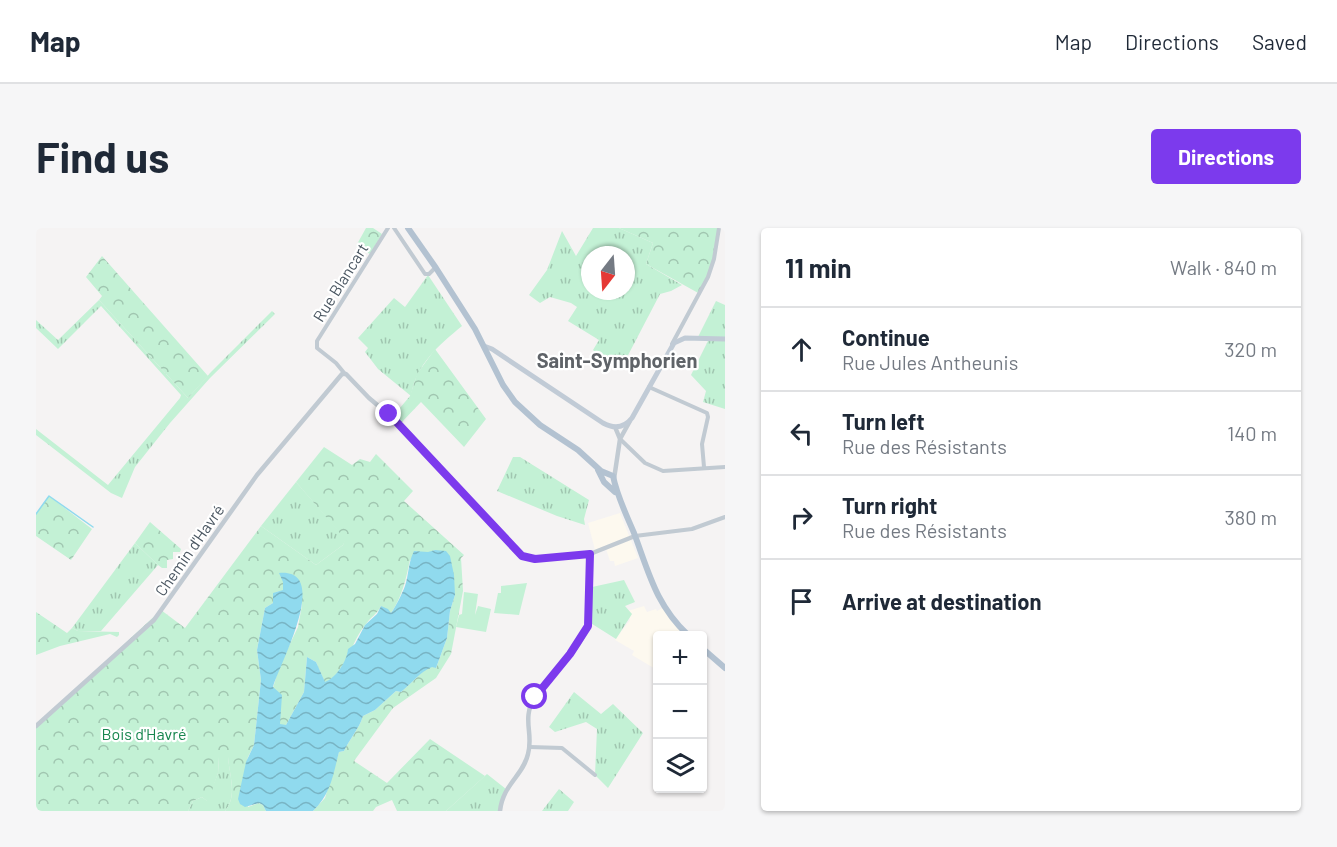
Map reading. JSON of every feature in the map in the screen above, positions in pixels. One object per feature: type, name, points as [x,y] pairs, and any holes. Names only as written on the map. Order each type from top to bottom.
[{"type":"main road","points":[[408,228],[436,268],[484,346],[502,385],[515,402],[533,419],[578,450],[609,479],[620,499],[659,599],[668,614],[683,631]]},
{"type":"main road","points":[[484,346],[492,349],[594,417],[615,427],[624,425],[630,420],[671,347],[677,341],[684,338],[725,339]]},
{"type":"main road","points":[[707,652],[725,668]]},
{"type":"street","name":"Rue Blancart","points":[[346,374],[318,349],[317,341],[388,228]]},
{"type":"street","points":[[394,228],[425,274],[429,274],[436,268]]},
{"type":"street","points":[[671,347],[708,278],[719,228]]},
{"type":"street","points":[[346,374],[361,391],[394,419],[522,556],[535,559],[590,554],[635,536],[692,529],[725,517]]},
{"type":"street","name":"Chemin d'Havré","points":[[36,726],[154,620],[257,475],[337,377],[346,374]]},
{"type":"street","points":[[649,387],[706,413],[708,417],[702,444],[704,468]]},
{"type":"street","points":[[620,439],[630,420]]},
{"type":"street","points":[[609,479],[615,468],[620,439],[615,427]]},
{"type":"street","points":[[620,439],[640,459],[656,469],[667,471],[725,466]]},
{"type":"street","points":[[501,811],[507,787],[526,762],[530,747],[527,722],[532,702],[574,649],[588,626],[590,554]]},
{"type":"street","points":[[530,747],[562,748],[595,775]]},
{"type":"shaded area","points":[[620,513],[638,558],[615,566],[614,561],[610,561],[605,546],[595,550],[588,523]]},
{"type":"shaded area","points":[[644,606],[647,612],[656,609],[657,611],[664,607],[685,631],[653,631],[653,668],[632,655],[634,651],[615,640],[630,620],[628,611]]},
{"type":"green space","points":[[366,228],[373,228],[382,234],[370,254],[356,246]]},
{"type":"green space","points":[[593,228],[619,228],[653,243],[646,264],[682,285],[660,294],[625,361],[614,368],[593,350],[599,340],[568,321],[577,307],[550,297],[540,303],[529,295],[547,270],[562,231],[576,256],[581,248],[581,300],[635,300],[635,246],[582,246]]},
{"type":"green space","points":[[619,228],[719,228],[714,259],[700,294],[646,264],[653,243]]},
{"type":"green space","points":[[102,256],[208,376],[188,398],[99,300],[102,296],[86,277]]},
{"type":"green space","points":[[428,275],[462,326],[437,348],[423,365],[411,396],[378,369],[365,352],[368,348],[358,338],[394,298],[405,307]]},
{"type":"green space","points":[[99,300],[188,398],[272,311],[275,314],[210,378],[170,423],[135,467],[122,498],[111,493],[36,435],[36,429],[108,485],[180,398],[181,395],[101,306],[58,349],[36,328],[36,320],[58,340]]},
{"type":"green space","points":[[716,301],[725,305],[725,409],[703,402],[706,391],[691,375],[709,339],[698,337]]},
{"type":"green space","points":[[435,349],[486,419],[464,447],[421,402],[401,423],[394,415],[410,396],[417,374]]},
{"type":"green space","name":"Bois d'Havré","points":[[324,447],[352,465],[360,459],[370,462],[376,454],[413,491],[404,501],[464,555],[461,558],[463,591],[451,654],[436,678],[393,708],[354,761],[387,783],[430,739],[485,776],[446,811],[397,811],[392,800],[376,807],[373,811],[313,811],[325,798],[339,752],[344,751],[363,716],[375,710],[396,691],[401,692],[428,668],[432,666],[436,668],[447,638],[450,611],[455,595],[435,550],[410,560],[395,607],[391,613],[381,606],[361,631],[344,664],[332,678],[325,683],[316,662],[307,657],[304,692],[286,725],[280,725],[273,688],[279,667],[298,627],[301,598],[283,583],[283,591],[276,592],[273,603],[265,608],[257,650],[261,680],[254,745],[245,769],[248,807],[259,803],[266,811],[225,811],[231,799],[232,785],[228,757],[219,757],[218,773],[208,802],[202,797],[193,801],[188,811],[36,811],[36,726],[161,610],[185,628],[261,526],[316,565],[343,545],[345,539],[296,482]]},
{"type":"green space","points":[[513,457],[520,457],[589,500],[584,519],[585,525],[497,491]]},
{"type":"green space","points":[[296,482],[346,539],[343,545],[316,565],[261,526]]},
{"type":"green space","points":[[49,496],[92,529],[71,560],[36,536],[36,513]]},
{"type":"green space","points":[[150,522],[181,549],[180,552],[173,552],[173,559],[167,560],[167,568],[158,565],[135,543]]},
{"type":"green space","points":[[135,543],[158,565],[101,631],[78,631],[72,628]]},
{"type":"green space","points":[[624,580],[635,602],[625,606],[632,614],[616,639],[589,622],[592,587]]},
{"type":"green space","points":[[527,583],[519,615],[494,613],[501,586]]},
{"type":"green space","points":[[464,592],[478,594],[475,615],[478,606],[491,609],[486,632],[456,627],[459,615],[462,614]]},
{"type":"green space","points":[[36,612],[67,633],[72,628],[78,631],[119,632],[119,635],[117,637],[110,634],[60,646],[36,655]]},
{"type":"green space","points":[[574,692],[601,714],[613,704],[643,733],[608,788],[595,775],[597,729],[586,722],[555,732],[549,727]]},
{"type":"green space","points":[[228,756],[232,792],[225,811],[188,811],[193,801],[202,797],[207,801],[218,773],[219,757]]},
{"type":"green space","points":[[487,774],[506,789],[500,811],[446,811]]},
{"type":"green space","points":[[559,789],[574,802],[568,811],[542,811]]},
{"type":"water","points":[[414,551],[446,551],[450,556],[455,595],[450,611],[447,638],[436,668],[432,667],[424,671],[401,692],[396,691],[375,710],[363,716],[344,751],[339,752],[328,791],[313,811],[266,811],[259,803],[245,807],[240,804],[238,799],[246,762],[254,745],[261,680],[257,650],[265,608],[273,603],[273,593],[283,590],[283,582],[279,573],[294,576],[302,586],[302,602],[298,621],[273,687],[282,695],[280,724],[286,725],[304,692],[307,657],[316,662],[325,682],[333,677],[343,664],[348,649],[355,644],[365,625],[377,614],[381,606],[391,613],[393,610],[405,586]]},
{"type":"waterway","points":[[36,514],[49,496],[93,527]]},
{"type":"district","name":"Saint-Symphorien","points":[[617,360]]},
{"type":"route","points":[[389,414],[522,556],[535,559],[590,554],[588,626],[570,654],[535,697]]}]
